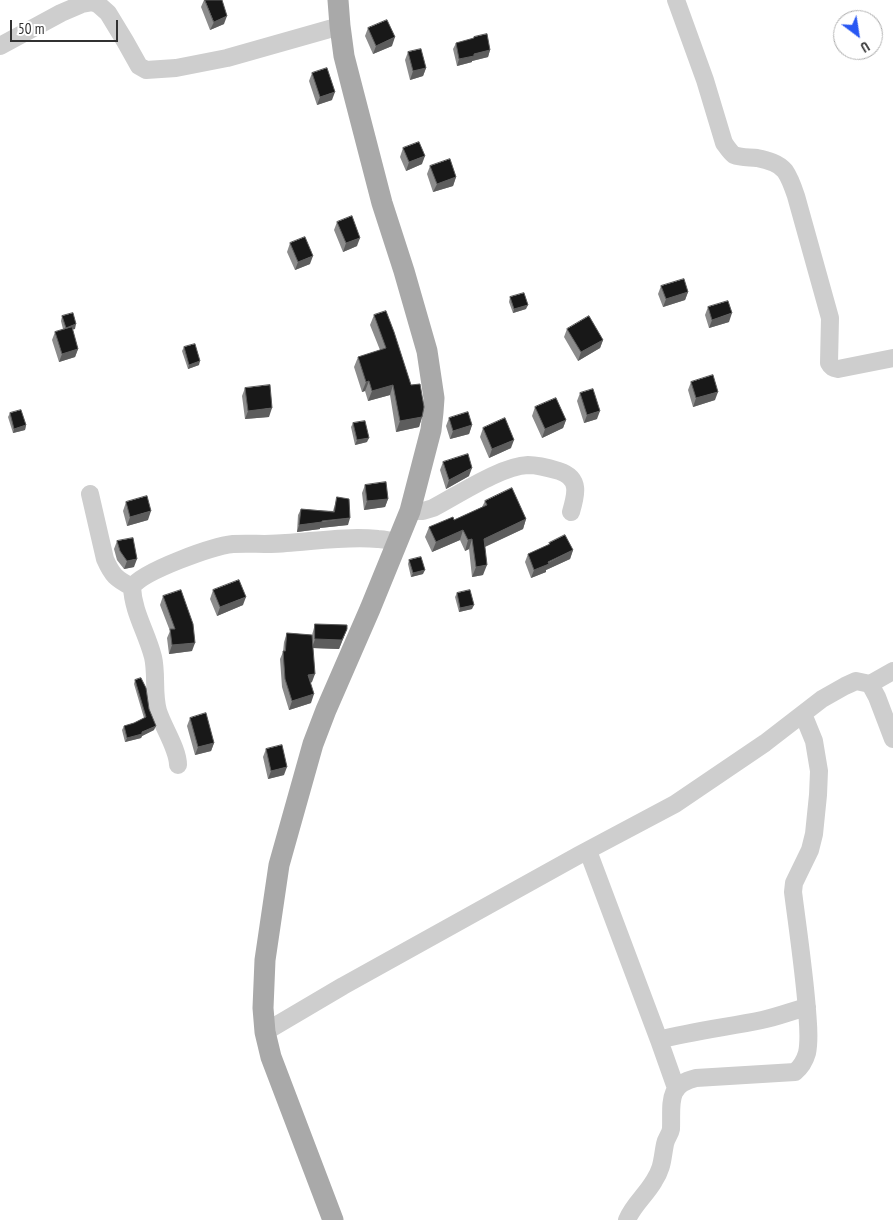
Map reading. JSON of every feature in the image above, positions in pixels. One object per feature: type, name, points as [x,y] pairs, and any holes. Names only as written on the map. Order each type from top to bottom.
[{"type":"main road","points":[[334,1220],[270,1056],[263,1008],[264,960],[279,865],[313,744],[410,511],[431,430],[434,398],[427,351],[382,203],[344,56],[338,0]]},
{"type":"street","points":[[676,0],[705,80],[724,143],[735,155],[757,158],[777,164],[784,169],[789,177],[830,318],[828,363],[833,368],[838,369],[893,358]]},
{"type":"street","points":[[0,46],[61,13],[82,4],[93,2],[100,4],[108,13],[139,66],[146,70],[176,68],[218,61],[340,26]]},
{"type":"street","points":[[410,511],[423,511],[433,508],[496,474],[528,465],[564,472],[570,478],[576,488],[576,496],[571,512]]},
{"type":"street","points":[[90,494],[104,559],[119,581],[132,587]]},
{"type":"street","points":[[178,765],[177,756],[158,711],[153,660],[150,646],[136,610],[132,587],[135,583],[166,566],[197,553],[232,544],[286,544],[332,539],[378,538],[397,542]]},
{"type":"street","points":[[265,1032],[351,981],[675,804],[765,743],[822,700],[845,686],[856,681],[870,684],[893,671]]},
{"type":"street","points":[[870,684],[893,739]]},
{"type":"street","points":[[627,1220],[661,1169],[666,1140],[670,1135],[673,1095],[676,1088],[687,1080],[696,1078],[786,1073],[798,1070],[807,1052],[809,1037],[807,1007],[793,892],[794,883],[810,850],[814,834],[819,771],[814,741],[803,714]]},
{"type":"street","points":[[588,850],[660,1040],[676,1088]]},
{"type":"street","points":[[660,1040],[765,1019],[807,1007]]},
{"type":"building","points":[[205,0],[222,0],[227,16],[214,22]]},
{"type":"building","points":[[387,20],[395,37],[376,46],[368,28]]},
{"type":"building","points":[[487,34],[490,50],[459,59],[456,43]]},
{"type":"building","points":[[421,49],[426,68],[413,71],[408,52]]},
{"type":"building","points":[[327,68],[335,92],[320,97],[312,73]]},
{"type":"building","points":[[419,142],[425,156],[409,162],[403,148]]},
{"type":"building","points":[[450,159],[456,177],[437,184],[430,166]]},
{"type":"building","points":[[352,216],[360,238],[346,243],[337,222]]},
{"type":"building","points":[[305,237],[313,256],[298,262],[290,243]]},
{"type":"building","points":[[684,279],[688,292],[666,299],[661,286]]},
{"type":"building","points":[[524,293],[528,305],[514,309],[510,297]]},
{"type":"building","points":[[728,301],[732,313],[712,320],[708,307]]},
{"type":"building","points":[[386,311],[411,385],[420,384],[424,407],[422,417],[400,421],[393,385],[372,391],[369,381],[366,382],[358,357],[386,348],[374,315]]},
{"type":"building","points":[[73,313],[76,324],[66,328],[62,316]]},
{"type":"building","points":[[589,316],[603,340],[581,352],[567,329]]},
{"type":"building","points":[[72,327],[78,349],[62,354],[55,332]]},
{"type":"building","points":[[195,344],[200,361],[189,365],[184,347]]},
{"type":"building","points":[[713,375],[718,392],[696,398],[691,382]]},
{"type":"building","points":[[270,385],[272,408],[248,411],[245,388]]},
{"type":"building","points":[[593,389],[600,411],[587,415],[580,393]]},
{"type":"building","points":[[556,398],[566,420],[545,429],[535,407]]},
{"type":"building","points":[[21,410],[26,425],[14,429],[10,413]]},
{"type":"building","points":[[468,412],[472,425],[453,431],[449,418]]},
{"type":"building","points":[[505,418],[514,440],[492,449],[483,428]]},
{"type":"building","points":[[365,421],[369,438],[357,440],[353,423]]},
{"type":"building","points":[[468,454],[472,468],[449,480],[443,462]]},
{"type":"building","points":[[386,482],[388,499],[367,501],[365,485]]},
{"type":"building","points":[[512,488],[526,519],[484,539],[487,565],[476,567],[472,539],[468,540],[463,530],[436,542],[429,527],[453,517],[454,520],[487,505],[485,501]]},
{"type":"building","points":[[147,496],[151,511],[130,517],[126,502]]},
{"type":"building","points":[[337,497],[349,499],[350,518],[299,525],[301,509],[334,512]]},
{"type":"building","points":[[565,535],[573,550],[548,562],[549,564],[534,570],[528,554]]},
{"type":"building","points":[[133,538],[137,559],[127,561],[120,551],[117,541]]},
{"type":"building","points":[[421,557],[425,570],[413,573],[409,560]]},
{"type":"building","points":[[239,580],[246,597],[220,607],[213,590]]},
{"type":"building","points":[[181,590],[193,624],[195,643],[172,645],[170,629],[175,629],[163,596]]},
{"type":"building","points":[[470,590],[474,605],[460,608],[457,593]]},
{"type":"building","points":[[315,624],[347,625],[347,629],[342,640],[315,639]]},
{"type":"building","points":[[287,633],[312,635],[315,674],[308,675],[314,694],[292,701],[285,679],[283,651],[285,651]]},
{"type":"building","points":[[141,678],[146,688],[149,709],[156,726],[142,732],[142,734],[127,738],[124,726],[146,717],[135,680]]},
{"type":"building","points":[[206,713],[214,743],[198,747],[190,718]]},
{"type":"building","points":[[282,745],[287,767],[271,771],[266,749]]}]
